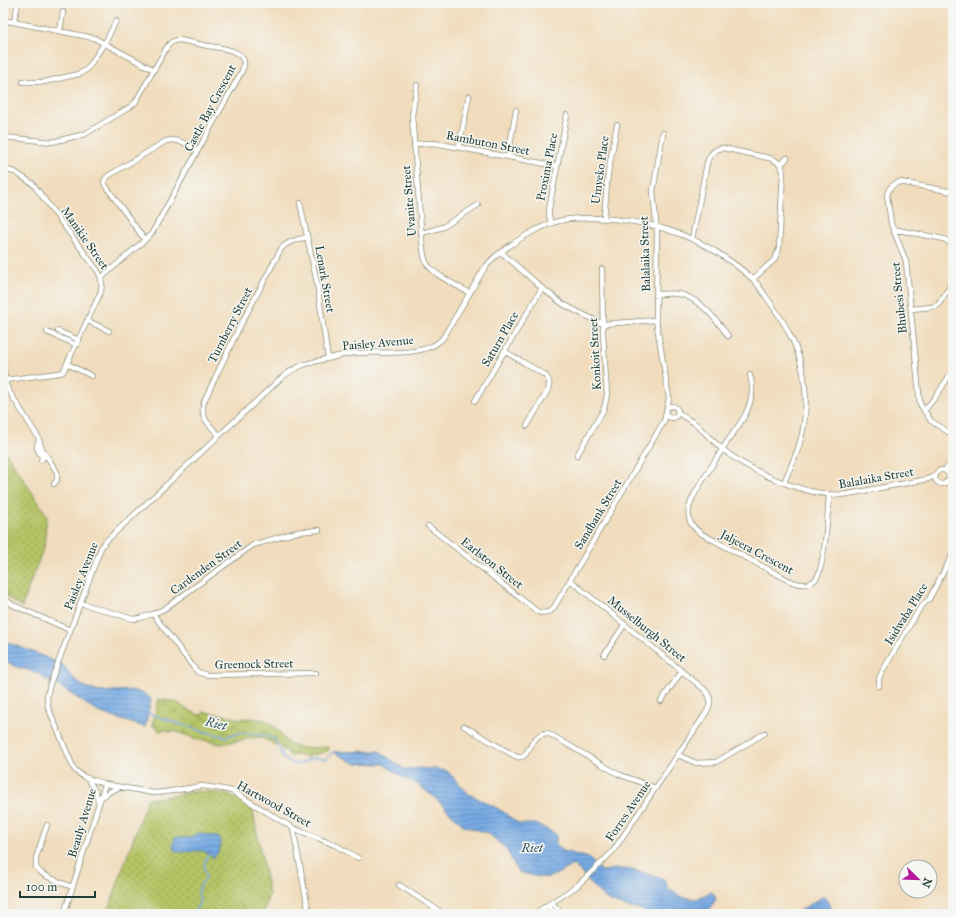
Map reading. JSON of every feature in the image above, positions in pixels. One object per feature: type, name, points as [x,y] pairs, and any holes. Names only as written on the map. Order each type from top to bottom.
[{"type":"street","points":[[14,22],[18,3]]},
{"type":"street","points":[[60,31],[63,12]]},
{"type":"street","points":[[3,20],[91,38],[104,43],[154,70]]},
{"type":"street","points":[[23,82],[44,82],[81,73],[86,70],[104,43],[116,21]]},
{"type":"street","name":"Castle Bay Crescent","points":[[3,137],[52,142],[82,135],[132,106],[137,100],[168,45],[176,40],[231,50],[243,59],[244,67],[152,233],[146,240],[101,278]]},
{"type":"street","name":"Uvanite Street","points":[[417,85],[412,113],[425,259],[432,270],[470,293]]},
{"type":"street","points":[[459,147],[469,96]]},
{"type":"street","points":[[508,157],[516,110]]},
{"type":"street","name":"Proxima Place","points":[[551,223],[548,213],[567,115]]},
{"type":"street","name":"Umyeko Place","points":[[604,218],[608,173],[617,125]]},
{"type":"street","name":"Balalaika Street","points":[[663,133],[653,191],[657,232],[656,320],[669,398],[675,413],[696,425],[722,449],[758,471],[804,489],[829,494],[848,494],[928,478],[936,475]]},
{"type":"street","points":[[146,240],[105,185],[104,180],[108,176],[166,141],[178,140],[198,150]]},
{"type":"street","name":"Rambuton Street","points":[[414,144],[435,143],[557,166]]},
{"type":"street","points":[[692,239],[707,163],[712,152],[719,148],[729,149],[774,159],[779,162],[783,170],[779,249],[774,260],[753,278]]},
{"type":"street","points":[[781,165],[787,158]]},
{"type":"street","name":"Manikie Street","points":[[3,169],[13,171],[33,184],[98,270],[101,278],[101,291],[64,371],[60,373],[5,380]]},
{"type":"street","name":"Bhubesi Street","points":[[953,192],[896,183],[890,188],[888,195],[891,223],[906,258],[920,404],[932,421],[953,435]]},
{"type":"street","name":"Lenark Street","points":[[300,203],[317,283],[328,359]]},
{"type":"street","points":[[422,233],[444,226],[478,205]]},
{"type":"street","name":"Paisley Avenue","points":[[105,784],[80,775],[74,769],[49,710],[47,696],[80,603],[101,548],[105,542],[290,371],[303,365],[357,353],[404,352],[431,347],[438,343],[443,338],[489,263],[501,252],[534,231],[551,223],[576,218],[604,218],[634,221],[656,226],[692,239],[727,259],[753,278],[789,333],[797,351],[806,389],[804,423],[799,448],[784,482]]},
{"type":"street","points":[[893,229],[944,239],[949,242],[953,249]]},
{"type":"street","name":"Turnberry Street","points":[[219,435],[206,421],[202,406],[204,399],[239,328],[281,249],[284,245],[291,241],[307,237]]},
{"type":"street","points":[[501,252],[542,288],[563,304],[603,324],[656,320]]},
{"type":"street","name":"Konkoit Street","points":[[578,455],[604,409],[607,400],[602,269]]},
{"type":"street","points":[[910,309],[938,305],[953,282]]},
{"type":"street","name":"Saturn Place","points":[[475,401],[542,288]]},
{"type":"street","points":[[657,294],[680,294],[688,297],[714,316],[728,336]]},
{"type":"street","points":[[88,321],[109,331]]},
{"type":"street","points":[[58,331],[78,343]]},
{"type":"street","points":[[47,332],[78,343]]},
{"type":"street","points":[[504,351],[545,375],[549,380],[548,390],[526,426]]},
{"type":"street","points":[[3,361],[5,380],[8,388],[39,440],[42,449],[57,472],[57,480],[54,484]]},
{"type":"street","points":[[67,364],[92,376]]},
{"type":"street","points":[[924,411],[934,400],[953,370]]},
{"type":"street","name":"Jaljeera Crescent","points":[[750,375],[753,392],[746,412],[692,499],[689,508],[690,522],[695,529],[702,534],[788,580],[797,584],[805,584],[816,579],[820,572],[829,494]]},
{"type":"street","name":"Balalaika Street","points":[[666,413],[669,398]]},
{"type":"street","points":[[667,408],[671,406],[675,413]]},
{"type":"street","points":[[666,413],[668,416],[675,413]]},
{"type":"street","name":"Sandbank Street","points":[[545,613],[551,610],[570,580],[664,422],[666,413]]},
{"type":"street","points":[[664,422],[675,413]]},
{"type":"street","points":[[39,440],[37,443],[37,448],[43,458],[41,460]]},
{"type":"street","points":[[946,482],[948,481],[947,474],[952,462]]},
{"type":"street","points":[[939,471],[947,474],[953,485],[938,481],[936,475],[939,471]]},
{"type":"street","name":"Balalaika Street","points":[[928,478],[938,481]]},
{"type":"street","name":"Earlston Street","points":[[428,526],[538,612],[545,613]]},
{"type":"street","name":"Cardenden Street","points":[[153,614],[164,609],[253,545],[297,532],[319,530]]},
{"type":"street","name":"Isidwaba Place","points":[[879,686],[879,678],[882,670],[920,608],[929,599],[953,554]]},
{"type":"street","name":"Musselburgh Street","points":[[570,580],[705,690],[709,695]]},
{"type":"street","points":[[3,595],[9,603],[70,630]]},
{"type":"street","points":[[80,603],[133,619],[153,614]]},
{"type":"street","name":"Greenock Street","points":[[153,614],[194,668],[201,674],[316,673]]},
{"type":"street","points":[[604,655],[625,624]]},
{"type":"street","points":[[661,701],[682,671]]},
{"type":"street","name":"Forres Avenue","points":[[534,914],[548,906],[582,881],[609,855],[617,845],[709,707],[711,702],[709,695]]},
{"type":"street","points":[[464,726],[519,758],[524,757],[537,736],[543,733],[548,733],[618,774],[656,788]]},
{"type":"street","points":[[678,755],[696,763],[716,762],[765,733]]},
{"type":"street","points":[[87,778],[95,790],[99,801],[111,791],[120,787]]},
{"type":"street","name":"Hartwood Street","points":[[105,784],[153,793],[202,786],[232,791],[293,828],[332,844],[358,858]]},
{"type":"street","name":"Beauly Avenue","points":[[64,914],[105,784]]},
{"type":"street","points":[[47,825],[36,858],[36,867],[46,876],[72,887]]},
{"type":"street","points":[[293,828],[309,914]]},
{"type":"street","points":[[399,885],[444,914]]},
{"type":"street","points":[[552,903],[562,914]]},
{"type":"street","points":[[548,906],[554,914]]},
{"type":"green space","points":[[3,448],[47,515],[44,547],[22,607],[9,599],[3,589]]},
{"type":"green space","points":[[159,699],[176,702],[202,716],[203,712],[240,719],[251,718],[265,720],[278,730],[284,739],[290,744],[299,748],[329,747],[329,750],[315,755],[309,755],[307,758],[306,756],[290,756],[290,753],[282,749],[279,744],[276,746],[272,742],[261,737],[246,738],[245,740],[220,744],[199,740],[174,731],[169,732],[162,730],[160,732],[158,728],[152,725]]},
{"type":"green space","points":[[199,791],[226,794],[252,807],[269,894],[263,914],[107,914],[147,799]]},
{"type":"water","points":[[3,641],[63,665],[73,678],[83,686],[99,692],[132,690],[145,694],[151,699],[145,727],[98,712],[59,686],[45,679],[38,673],[14,666],[3,659]]},
{"type":"water","name":"Riet","points":[[379,751],[406,770],[418,768],[447,771],[469,794],[499,809],[519,824],[536,824],[556,834],[556,844],[563,851],[589,858],[601,871],[627,869],[638,871],[665,880],[668,888],[682,897],[696,899],[711,892],[714,894],[716,899],[707,914],[649,914],[642,910],[629,908],[608,900],[597,891],[574,865],[548,877],[538,877],[518,872],[506,849],[488,833],[464,826],[434,797],[417,784],[404,778],[384,764],[354,763],[333,752]]},
{"type":"water","points":[[198,833],[219,838],[220,849],[214,858],[203,851],[181,852],[174,849],[173,845],[175,838],[187,838]]},
{"type":"water","points":[[824,896],[835,914],[794,914]]},
{"type":"waterway","name":"Riet","points":[[148,713],[195,729],[226,737],[238,733],[244,733],[274,738],[284,759],[291,763],[299,764],[312,758],[326,759],[333,752]]},
{"type":"waterway","points":[[194,914],[200,901],[198,892],[201,884],[205,880],[206,875],[204,864],[208,854]]}]
